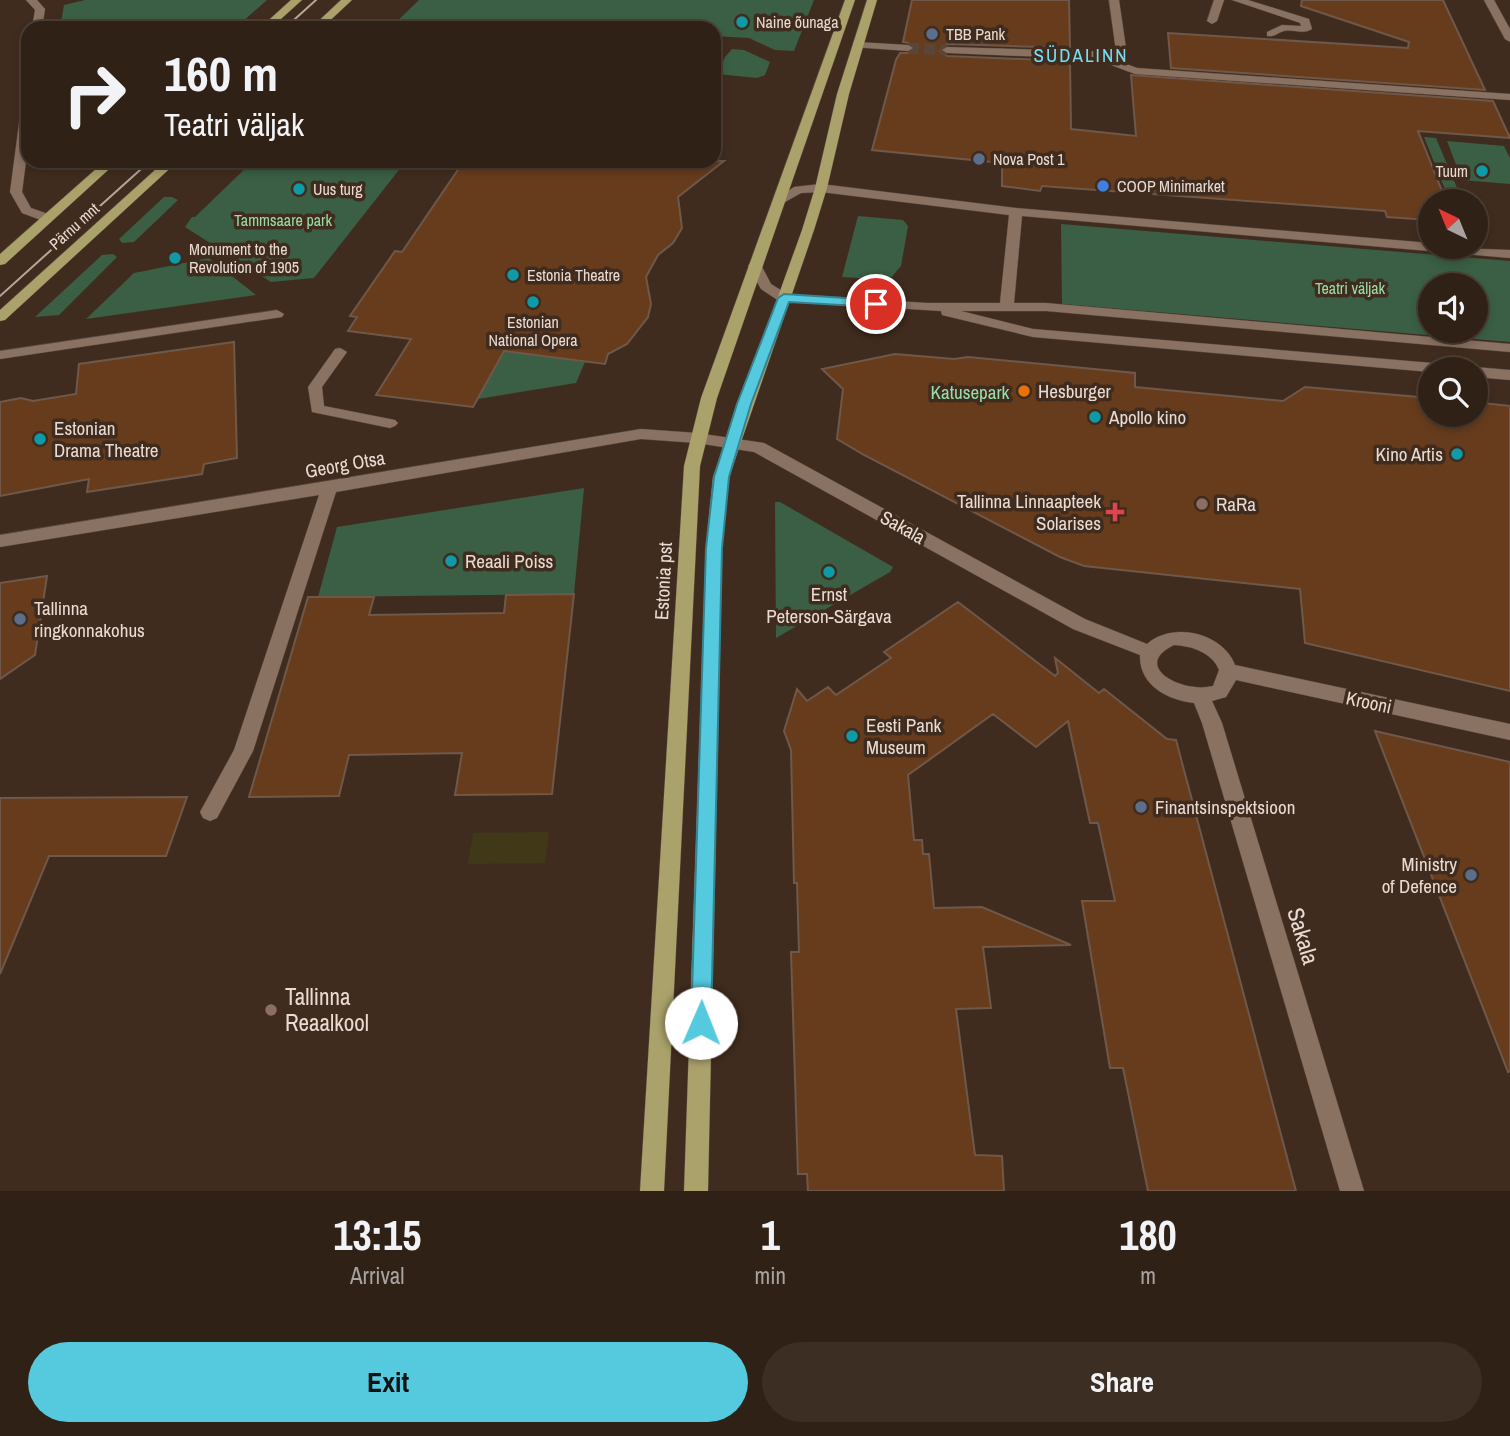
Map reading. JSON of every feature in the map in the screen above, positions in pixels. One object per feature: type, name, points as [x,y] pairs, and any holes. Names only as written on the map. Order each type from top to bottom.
[{"type":"main road","points":[[273,21],[297,0]]},
{"type":"main road","points":[[324,21],[347,0]]},
{"type":"main road","name":"Estonia pst","points":[[652,1191],[692,466],[697,438],[755,266],[850,0]]},
{"type":"main road","points":[[696,1191],[714,548],[721,477],[730,443],[784,298],[821,188],[836,116],[872,0]]},
{"type":"main road","name":"Pärnu mnt","points":[[0,261],[104,168]]},
{"type":"main road","name":"Pärnu mnt","points":[[0,317],[164,168]]},
{"type":"street","points":[[32,0],[40,9],[38,21]]},
{"type":"street","points":[[947,50],[1122,55],[1114,0]]},
{"type":"street","points":[[1212,21],[1219,0]]},
{"type":"street","points":[[1237,0],[1305,21],[1307,29],[1282,28],[1271,34]]},
{"type":"street","points":[[1489,0],[1510,39]]},
{"type":"street","points":[[858,45],[908,48]]},
{"type":"street","points":[[1097,56],[1135,71],[1510,97]]},
{"type":"street","points":[[21,155],[16,192],[21,206],[31,215],[46,218]]},
{"type":"street","points":[[778,202],[798,190],[821,188],[1016,212],[1510,254]]},
{"type":"street","points":[[1007,307],[1016,212]]},
{"type":"street","points":[[755,266],[766,286],[784,298],[927,307],[1046,307],[1510,348]]},
{"type":"street","points":[[927,307],[983,323],[1033,333],[1418,367]]},
{"type":"street","points":[[0,355],[277,314]]},
{"type":"street","points":[[340,352],[315,387],[317,409],[390,423]]},
{"type":"street","points":[[1488,373],[1510,375]]},
{"type":"street","name":"Georg Otsa","points":[[0,541],[641,434],[730,443]]},
{"type":"street","name":"Sakala","points":[[730,443],[758,447],[1079,624],[1150,652]]},
{"type":"street","points":[[209,812],[243,751],[329,488]]},
{"type":"street","points":[[1193,639],[1218,653],[1228,671],[1228,680],[1219,692],[1201,698],[1181,696],[1162,686],[1148,665],[1150,652],[1162,640],[1193,639]]},
{"type":"street","name":"Krooni","points":[[1228,671],[1510,732]]},
{"type":"street","name":"Sakala","points":[[1201,698],[1212,723],[1352,1191]]},
{"type":"green space","points":[[85,0],[267,0],[243,21],[61,21],[64,5]]},
{"type":"green space","points":[[419,0],[814,0],[794,51],[775,50],[749,38],[721,36],[721,21],[397,21]]},
{"type":"green space","points":[[732,49],[744,50],[770,62],[765,75],[757,78],[721,74],[725,57]]},
{"type":"green space","points":[[1424,137],[1436,138],[1457,189],[1445,189]]},
{"type":"green space","points":[[1447,141],[1504,146],[1510,158],[1510,184],[1462,180]]},
{"type":"green space","name":"Tammsaare park","points":[[246,168],[400,168],[314,278],[271,282],[185,227],[192,217]]},
{"type":"green space","points":[[164,197],[178,200],[134,242],[122,243],[119,239]]},
{"type":"green space","points":[[858,216],[903,220],[908,226],[901,266],[889,280],[842,277]]},
{"type":"green space","name":"Teatri väljak","points":[[1061,224],[1418,253],[1418,259],[1510,261],[1510,342],[1488,340],[1488,273],[1418,273],[1418,334],[1062,304]]},
{"type":"green space","points":[[113,254],[117,257],[59,315],[35,317],[102,255]]},
{"type":"green space","points":[[209,258],[256,295],[86,319],[134,273]]},
{"type":"green space","points":[[504,351],[585,362],[576,383],[478,399]]},
{"type":"green space","points":[[584,488],[574,594],[318,597],[337,527]]},
{"type":"green space","points":[[775,502],[780,502],[893,567],[890,572],[776,638]]},
{"type":"sand","points":[[549,832],[545,863],[468,864],[473,833]]},
{"type":"building","points":[[912,0],[1069,0],[1070,48],[947,44],[940,51],[947,56],[1070,61],[1071,129],[1136,136],[1131,75],[1493,101],[1510,138],[1418,131],[1441,189],[1418,189],[1418,219],[1387,217],[1385,211],[1042,186],[1040,191],[1002,186],[1002,163],[872,150],[896,60],[900,53],[909,53],[915,49],[909,43],[903,42]]},
{"type":"building","points":[[1302,0],[1443,0],[1485,90],[1171,68],[1168,33],[1408,48],[1409,42],[1301,6]]},
{"type":"building","name":"Estonia Theatre","points":[[459,168],[715,168],[678,197],[682,228],[673,243],[658,255],[646,277],[651,304],[648,317],[627,344],[608,354],[605,364],[504,351],[473,407],[376,395],[411,339],[348,331],[357,317],[350,316],[395,251],[402,252]]},
{"type":"building","points":[[234,342],[237,458],[204,464],[202,474],[87,492],[89,479],[0,496],[0,402],[21,398],[33,401],[76,394],[79,364]]},
{"type":"building","points":[[895,354],[954,359],[968,357],[1135,373],[1135,387],[1283,401],[1305,387],[1418,397],[1418,427],[1488,427],[1488,403],[1510,406],[1510,691],[1305,643],[1300,589],[1084,566],[1060,557],[837,439],[843,389],[822,369]]},
{"type":"building","name":"Tallinna ringkonnakohus","points":[[47,576],[35,655],[0,679],[0,583]]},
{"type":"building","points":[[574,594],[552,794],[455,795],[462,753],[349,755],[339,796],[249,797],[308,597],[374,597],[369,615],[504,613],[506,595]]},
{"type":"building","points":[[958,602],[1055,676],[1058,673],[1055,658],[1099,693],[1104,689],[1167,739],[1176,740],[1296,1191],[1148,1191],[1123,1068],[1110,1068],[1082,901],[1115,901],[1098,823],[1090,823],[1068,721],[1036,747],[993,714],[908,775],[914,840],[922,840],[923,854],[929,854],[934,908],[982,907],[1071,945],[983,947],[991,1008],[956,1009],[975,1155],[1002,1156],[1004,1191],[808,1191],[807,1174],[798,1174],[791,952],[799,952],[797,883],[794,883],[791,750],[784,731],[797,689],[807,701],[828,687],[836,695],[891,658],[884,652]]},
{"type":"building","name":"Ministry of Defence","points":[[1375,731],[1510,762],[1508,1072]]},
{"type":"building","points":[[187,797],[166,856],[49,856],[0,974],[0,798]]},
{"type":"tunnel","points":[[908,48],[947,50]]},
{"type":"tram line","points":[[293,21],[316,0]]},
{"type":"tram line","points":[[0,296],[142,168]]},
{"type":"place","name":"Naine õunaga","points":[[742,22]]},
{"type":"place","name":"TBB Pank","points":[[932,34]]},
{"type":"place","name":"Nova Post 1","points":[[979,159]]},
{"type":"place","name":"Tuum","points":[[1482,171]]},
{"type":"place","name":"COOP Minimarket","points":[[1103,186]]},
{"type":"place","name":"Uus turg","points":[[299,189]]},
{"type":"place","name":"Monument to the Revolution of 1905","points":[[175,258]]},
{"type":"place","name":"Estonia Theatre","points":[[513,275]]},
{"type":"place","name":"Estonian National Opera","points":[[533,302]]},
{"type":"place","name":"Hesburger","points":[[1024,391]]},
{"type":"place","name":"Apollo kino","points":[[1095,417]]},
{"type":"place","name":"Estonian Drama Theatre","points":[[40,439]]},
{"type":"place","name":"Kino Artis","points":[[1457,454]]},
{"type":"place","name":"RaRa","points":[[1202,504]]},
{"type":"place","name":"Tallinna Linnaapteek Solarises","points":[[1115,512]]},
{"type":"place","name":"Reaali Poiss","points":[[451,561]]},
{"type":"place","name":"Ernst Peterson-Särgava","points":[[829,572]]},
{"type":"place","name":"Tallinna ringkonnakohus","points":[[20,619]]},
{"type":"place","name":"Eesti Pank Museum","points":[[852,736]]},
{"type":"place","name":"Finantsinspektsioon","points":[[1141,807]]},
{"type":"place","name":"Ministry of Defence","points":[[1471,875]]},
{"type":"place","name":"Tallinna Reaalkool","points":[[271,1010]]},
{"type":"district","name":"SÜDALINN","points":[[1081,55]]},
{"type":"route","points":[[701,1023],[714,548],[721,477],[730,443],[784,298],[876,304]]},
{"type":"park label","name":"Katusepark","points":[[970,392]]}]
